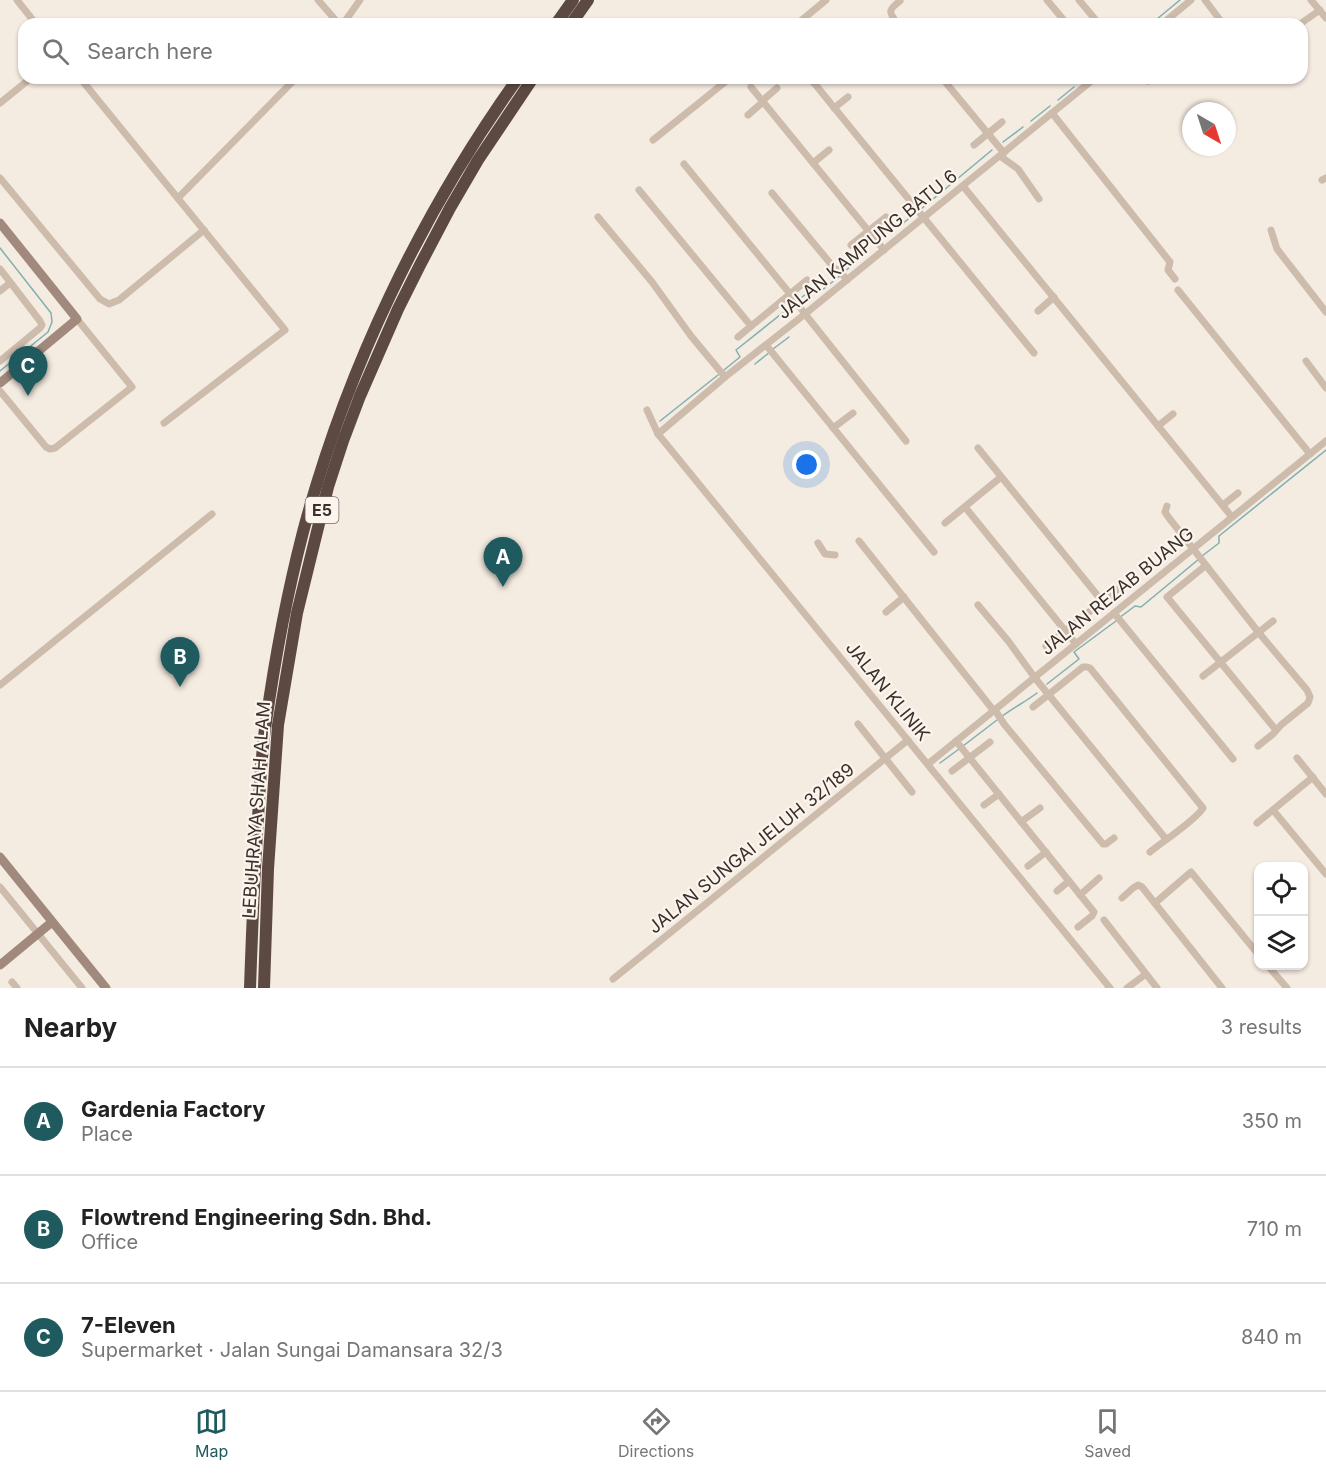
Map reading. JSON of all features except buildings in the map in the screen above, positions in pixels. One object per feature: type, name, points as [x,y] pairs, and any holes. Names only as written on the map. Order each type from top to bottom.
[{"type":"highway","points":[[560,18],[573,0]]},
{"type":"highway","points":[[575,18],[588,0]]},
{"type":"highway","name":"LEBUHRAYA SHAH ALAM","points":[[250,988],[255,864],[266,724],[285,611],[316,487],[350,392],[387,303],[409,258],[467,154],[514,84]]},
{"type":"highway","name":"LEBUHRAYA SHAH ALAM","points":[[264,988],[268,869],[278,725],[297,613],[328,487],[360,396],[398,309],[477,160],[528,84]]},
{"type":"street","points":[[17,0],[31,18]]},
{"type":"street","points":[[318,0],[335,18]]},
{"type":"street","points":[[346,18],[360,0]]},
{"type":"street","points":[[804,18],[826,0]]},
{"type":"street","points":[[1047,0],[1062,18]]},
{"type":"street","points":[[1079,0],[1094,18]]},
{"type":"street","points":[[1169,18],[1191,0]]},
{"type":"street","points":[[1204,0],[1218,18]]},
{"type":"street","points":[[1311,0],[1326,18]]},
{"type":"street","points":[[893,18],[890,11],[900,1]]},
{"type":"street","points":[[1308,18],[1320,10]]},
{"type":"street","points":[[0,103],[24,84]]},
{"type":"street","points":[[85,84],[285,330],[164,423]]},
{"type":"street","points":[[178,198],[290,84]]},
{"type":"street","points":[[653,140],[723,84]]},
{"type":"street","points":[[815,84],[920,214],[974,276],[1034,353]]},
{"type":"street","points":[[947,84],[1002,154],[1018,169],[1039,199]]},
{"type":"street","name":"JALAN KAMPUNG BATU 6","points":[[658,434],[725,377],[769,349],[805,314],[884,250],[920,214],[963,186],[1088,84]]},
{"type":"street","points":[[751,87],[884,250]]},
{"type":"street","points":[[748,114],[777,88]]},
{"type":"street","points":[[834,108],[848,97]]},
{"type":"street","points":[[1052,113],[1170,262],[1168,270],[1175,279]]},
{"type":"street","points":[[974,145],[1002,122]]},
{"type":"street","points":[[813,163],[829,150]]},
{"type":"street","points":[[684,164],[791,294],[906,441]]},
{"type":"street","points":[[0,178],[100,299],[109,303],[119,300],[204,231]]},
{"type":"street","points":[[963,186],[1232,517]]},
{"type":"street","points":[[639,190],[751,326]]},
{"type":"street","points":[[772,194],[835,269],[847,280]]},
{"type":"street","points":[[598,217],[652,282],[691,336],[725,377]]},
{"type":"street","points":[[851,245],[871,233],[886,217]]},
{"type":"street","points":[[0,223],[132,387],[55,448],[50,449],[0,391]]},
{"type":"street","points":[[1271,230],[1277,249],[1326,312]]},
{"type":"street","points":[[0,269],[42,325],[0,361]]},
{"type":"street","points":[[738,337],[807,280]]},
{"type":"street","points":[[0,291],[10,283]]},
{"type":"street","points":[[1178,290],[1310,454]]},
{"type":"street","points":[[1038,311],[1054,297]]},
{"type":"street","points":[[0,383],[77,319]]},
{"type":"street","points":[[769,349],[934,552]]},
{"type":"street","points":[[1306,361],[1326,388]]},
{"type":"street","name":"JALAN KLINIK","points":[[647,410],[658,434],[1110,988]]},
{"type":"street","points":[[833,428],[853,413]]},
{"type":"street","points":[[1158,426],[1173,414]]},
{"type":"street","name":"JALAN REZAB BUANG","points":[[928,764],[963,749],[1035,678],[1076,644],[1118,618],[1193,549],[1326,441]]},
{"type":"street","points":[[978,448],[1102,602]]},
{"type":"street","points":[[945,523],[1001,477]]},
{"type":"street","points":[[1223,506],[1238,493]]},
{"type":"street","points":[[1167,506],[1165,512],[1168,518],[1307,690],[1310,697],[1308,703],[1258,746]]},
{"type":"street","points":[[965,507],[1076,644]]},
{"type":"street","points":[[0,685],[212,514]]},
{"type":"street","points":[[859,541],[1103,843],[1114,838]]},
{"type":"street","points":[[818,543],[825,554],[835,555]]},
{"type":"street","points":[[1202,561],[1167,597],[1276,730]]},
{"type":"street","points":[[1046,646],[1122,586]]},
{"type":"street","points":[[886,612],[904,597]]},
{"type":"street","points":[[978,605],[1166,839]]},
{"type":"street","points":[[1118,618],[1233,759]]},
{"type":"street","points":[[1203,676],[1273,621]]},
{"type":"street","points":[[1033,707],[1083,667],[1090,668],[1118,701],[1203,808],[1194,818],[1150,852]]},
{"type":"street","points":[[858,724],[912,792]]},
{"type":"street","name":"JALAN SUNGAI JELUH 32/189","points":[[613,980],[908,740]]},
{"type":"street","points":[[952,771],[963,749],[990,742]]},
{"type":"street","points":[[963,749],[1094,912],[1078,927]]},
{"type":"street","points":[[1297,758],[1326,794]]},
{"type":"street","points":[[1257,823],[1312,777]]},
{"type":"street","points":[[984,805],[999,794]]},
{"type":"street","points":[[1021,822],[1040,808]]},
{"type":"street","points":[[1273,810],[1326,874]]},
{"type":"street","points":[[1028,866],[1046,852]]},
{"type":"street","points":[[0,857],[106,988]]},
{"type":"street","points":[[1155,903],[1191,872],[1254,949]]},
{"type":"street","points":[[1080,895],[1100,878]]},
{"type":"street","points":[[1057,891],[1069,881]]},
{"type":"street","points":[[1122,898],[1138,885],[1142,887],[1222,988]]},
{"type":"street","points":[[0,887],[82,988]]},
{"type":"street","points":[[1104,920],[1157,988]]},
{"type":"street","points":[[0,965],[52,922]]},
{"type":"street","points":[[1271,970],[1287,988]]},
{"type":"street","points":[[1127,988],[1146,974]]},
{"type":"waterway","points":[[1158,18],[1180,0]]},
{"type":"waterway","points":[[1058,100],[1074,87]]},
{"type":"waterway","points":[[1031,121],[1050,106]]},
{"type":"waterway","points":[[1003,142],[1023,127]]},
{"type":"waterway","points":[[921,209],[992,150]]},
{"type":"waterway","points":[[876,236],[890,224],[899,227],[915,213]]},
{"type":"waterway","points":[[844,272],[858,260],[857,251],[872,239]]},
{"type":"waterway","points":[[0,248],[51,313],[52,322],[48,332],[0,371]]},
{"type":"waterway","points":[[802,297],[812,290],[821,291],[841,275]]},
{"type":"waterway","points":[[724,370],[740,357],[736,350],[790,307]]},
{"type":"waterway","points":[[773,349],[789,337]]},
{"type":"waterway","points":[[755,364],[770,352]]},
{"type":"waterway","points":[[660,421],[718,375]]},
{"type":"waterway","points":[[1202,556],[1219,543],[1219,536],[1326,450]]},
{"type":"waterway","points":[[1119,618],[1135,606],[1141,607],[1199,559]]},
{"type":"waterway","points":[[1047,684],[1079,659],[1074,652],[1116,621]]},
{"type":"waterway","points":[[1001,717],[1037,693]]},
{"type":"waterway","points":[[963,746],[997,720]]},
{"type":"waterway","points":[[940,763],[959,749]]},
{"type":"place","name":"7-Eleven","points":[[28,396]]},
{"type":"place","name":"Gardenia Factory","points":[[503,587]]},
{"type":"place","name":"Flowtrend Engineering Sdn. Bhd.","points":[[180,687]]}]
